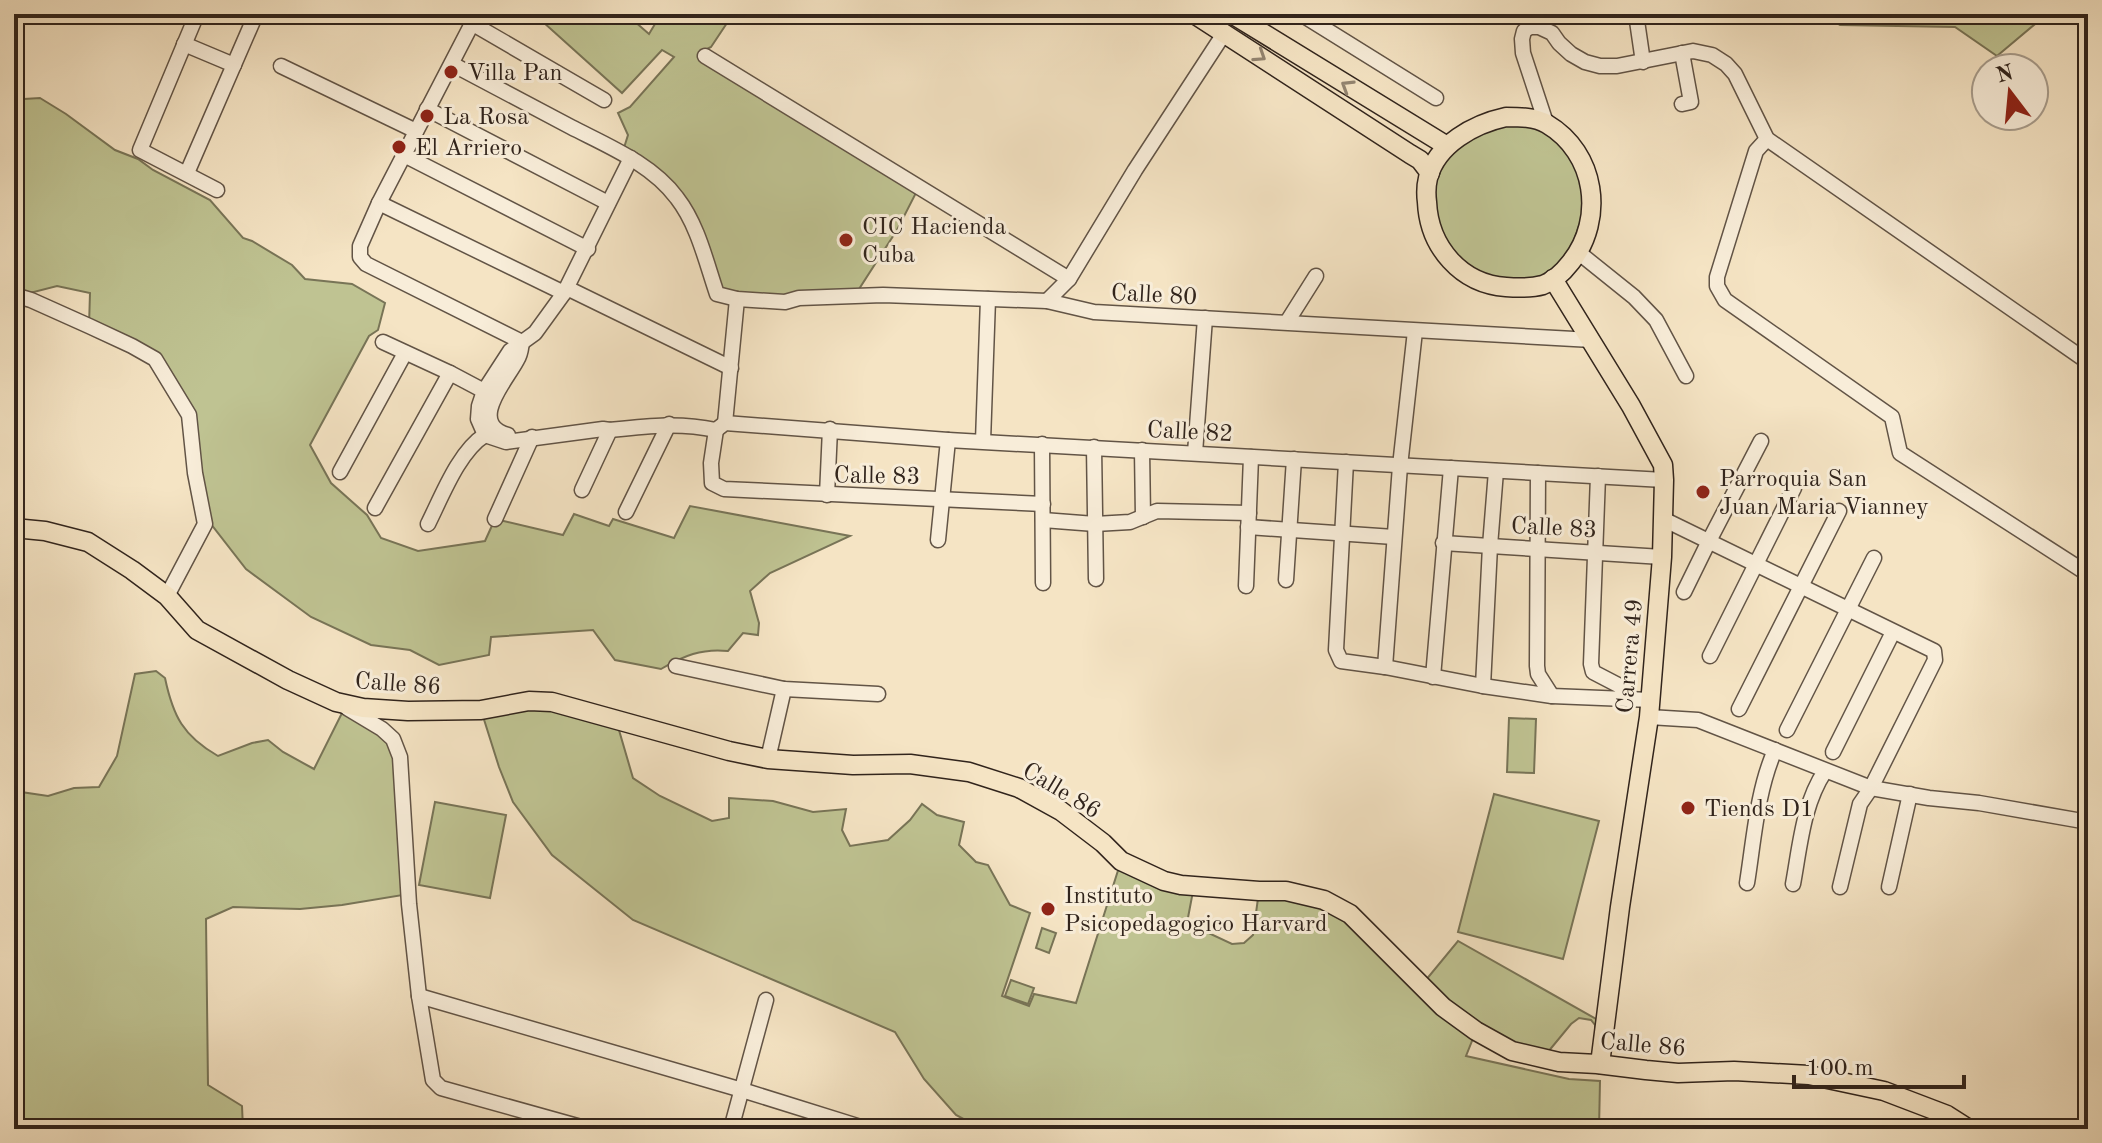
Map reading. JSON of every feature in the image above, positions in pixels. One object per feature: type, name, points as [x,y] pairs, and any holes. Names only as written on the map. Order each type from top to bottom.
[{"type":"main road","points":[[1194,14],[1420,160],[1430,173]]},
{"type":"main road","points":[[1232,14],[1447,146]]},
{"type":"main road","points":[[1527,117],[1546,123],[1577,152],[1585,167],[1591,190],[1588,234],[1564,270],[1544,285],[1519,288],[1485,284],[1451,262],[1437,243],[1428,216],[1426,190],[1430,173],[1447,146],[1487,121],[1527,117]]},
{"type":"main road","name":"Carrera 49","points":[[1553,279],[1592,340],[1663,465],[1664,480],[1662,557],[1600,1064]]},
{"type":"main road","name":"Calle 86","points":[[14,528],[45,531],[88,542],[167,596],[197,630],[288,680],[336,702],[397,711],[481,710],[529,701],[552,702],[768,759],[853,765],[910,764],[969,772],[1019,788],[1061,811],[1121,861],[1164,881],[1181,885],[1286,891],[1324,900],[1350,914],[1367,929],[1393,959],[1462,1023],[1512,1051],[1559,1062],[1678,1073],[1734,1071],[1809,1075],[1884,1091],[1947,1115],[1969,1129]]},
{"type":"street","points":[[197,14],[140,150],[217,190]]},
{"type":"street","points":[[187,173],[256,14]]},
{"type":"street","points":[[1301,14],[1436,98]]},
{"type":"street","points":[[1636,14],[1643,62]]},
{"type":"street","points":[[522,342],[366,264],[360,257],[360,246],[379,203],[475,19],[604,100]]},
{"type":"street","points":[[1546,123],[1523,53],[1524,31],[1530,27],[1552,33],[1571,54],[1600,66],[1643,62],[1693,51],[1712,55],[1735,74],[1767,139],[2088,362]]},
{"type":"street","points":[[1047,301],[1069,279],[1135,170],[1225,32]]},
{"type":"street","points":[[184,44],[234,65]]},
{"type":"street","points":[[1682,53],[1691,102],[1682,104]]},
{"type":"street","points":[[705,56],[1069,279]]},
{"type":"street","points":[[428,524],[460,464],[475,441],[485,435],[478,419],[484,391],[510,351],[535,333],[566,290],[631,158],[452,64]]},
{"type":"street","points":[[281,66],[416,131]]},
{"type":"street","points":[[427,109],[608,203]]},
{"type":"street","points":[[1767,139],[1756,151],[1717,277],[1717,286],[1725,300],[1892,417],[1900,453],[2088,574]]},
{"type":"street","points":[[404,155],[588,249]]},
{"type":"street","name":"Calle 80","points":[[631,158],[677,198],[697,235],[717,294],[737,299],[785,302],[799,298],[883,295],[1047,301],[1094,312],[1592,340]]},
{"type":"street","points":[[379,203],[731,368]]},
{"type":"street","points":[[1578,252],[1634,297],[1656,320],[1686,376]]},
{"type":"street","points":[[1287,322],[1316,276]]},
{"type":"street","points":[[14,295],[80,322],[155,359],[189,415],[195,473],[205,524],[167,596]]},
{"type":"street","points":[[720,426],[731,368],[737,299]]},
{"type":"street","points":[[983,441],[988,299]]},
{"type":"street","points":[[1195,453],[1205,318]]},
{"type":"street","points":[[1385,667],[1400,466],[1415,331]]},
{"type":"street","points":[[383,342],[484,391]]},
{"type":"street","points":[[495,519],[528,437],[500,433],[494,428],[490,408],[520,357],[522,342]]},
{"type":"street","points":[[340,472],[405,353]]},
{"type":"street","points":[[375,508],[450,373]]},
{"type":"street","points":[[626,512],[669,424]]},
{"type":"street","name":"Calle 82","points":[[485,435],[506,442],[528,437],[669,424],[830,429],[948,440],[1664,480]]},
{"type":"street","name":"Calle 83","points":[[720,426],[711,463],[712,483],[724,489],[1043,504]]},
{"type":"street","points":[[827,495],[830,429]]},
{"type":"street","points":[[582,490],[610,430]]},
{"type":"street","points":[[938,540],[948,440]]},
{"type":"street","points":[[1684,592],[1761,441]]},
{"type":"street","points":[[1042,444],[1043,583]]},
{"type":"street","points":[[1094,447],[1096,579]]},
{"type":"street","points":[[1142,450],[1143,517]]},
{"type":"street","points":[[1246,586],[1251,457]]},
{"type":"street","points":[[1286,580],[1294,459]]},
{"type":"street","points":[[1346,462],[1336,650],[1341,661],[1483,686],[1644,705],[1698,720],[1871,788],[2088,822]]},
{"type":"street","points":[[1433,677],[1451,468]]},
{"type":"street","points":[[1483,686],[1496,471]]},
{"type":"street","points":[[1538,473],[1537,666],[1538,674],[1552,696]]},
{"type":"street","points":[[1598,476],[1591,664],[1593,672],[1618,685],[1644,705]]},
{"type":"street","points":[[1710,656],[1794,488]]},
{"type":"street","points":[[1043,520],[1095,524],[1130,522],[1157,511],[1248,520],[1290,530],[1394,537]]},
{"type":"street","points":[[1739,709],[1839,511]]},
{"type":"street","points":[[1663,519],[1934,651],[1935,660],[1860,804],[1840,887]]},
{"type":"street","name":"Calle 83","points":[[1443,543],[1662,557]]},
{"type":"street","points":[[1787,730],[1874,558]]},
{"type":"street","points":[[1833,752],[1893,632]]},
{"type":"street","points":[[676,666],[784,689],[878,694]]},
{"type":"street","points":[[768,759],[784,689]]},
{"type":"street","points":[[336,702],[382,729],[393,739],[400,757],[409,904],[419,996],[433,1080],[441,1088],[588,1129]]},
{"type":"street","points":[[1747,883],[1763,783],[1775,750]]},
{"type":"street","points":[[1793,884],[1809,801],[1825,771]]},
{"type":"street","points":[[1889,887],[1910,794]]},
{"type":"street","points":[[419,996],[867,1129]]},
{"type":"street","points":[[731,1129],[766,1000]]},
{"type":"green space","points":[[551,14],[626,14],[649,34],[661,14],[733,14],[711,47],[703,51],[700,61],[919,187],[897,230],[859,289],[809,297],[717,294],[686,200],[622,154],[628,135],[618,113],[630,107],[674,57],[662,50],[622,93],[543,22]]},
{"type":"green space","points":[[1822,14],[2047,14],[2002,52],[1991,52],[1955,27],[1840,25]]},
{"type":"green space","points":[[40,98],[115,150],[138,159],[210,200],[243,238],[292,265],[305,279],[352,284],[385,303],[378,330],[369,336],[310,445],[331,483],[367,515],[381,538],[418,551],[485,541],[495,519],[563,535],[574,514],[609,526],[613,519],[674,538],[690,506],[850,536],[770,573],[750,591],[759,623],[758,635],[743,633],[728,651],[693,654],[661,669],[615,660],[593,630],[491,637],[489,655],[439,665],[410,650],[371,645],[311,617],[246,569],[211,524],[189,415],[163,360],[89,326],[90,293],[57,286],[30,293],[14,286],[14,106],[24,99]]},
{"type":"green space","points":[[1487,121],[1546,123],[1591,190],[1564,270],[1519,288],[1451,262],[1426,190],[1447,146]]},
{"type":"green space","points":[[156,671],[165,678],[181,724],[196,741],[218,756],[268,740],[314,769],[345,707],[395,745],[409,894],[300,909],[233,907],[206,919],[208,1085],[242,1106],[243,1129],[14,1129],[14,791],[48,796],[74,788],[99,787],[117,756],[135,674]]},
{"type":"green space","points":[[518,703],[616,720],[633,778],[660,796],[712,821],[729,818],[729,798],[773,801],[813,812],[846,809],[842,830],[850,846],[888,840],[922,804],[937,815],[964,822],[959,845],[976,862],[988,865],[1010,905],[1030,913],[1002,996],[1029,1006],[1034,994],[1076,1003],[1121,861],[1194,886],[1187,923],[1232,944],[1244,943],[1253,935],[1259,891],[1333,905],[1421,986],[1458,941],[1605,1024],[1603,1036],[1591,1020],[1579,1018],[1543,1058],[1476,1031],[1466,1056],[1569,1079],[1600,1081],[1599,1129],[982,1129],[956,1115],[924,1079],[895,1032],[633,920],[552,855],[513,802],[481,710]]},
{"type":"green space","points":[[1509,718],[1536,719],[1534,773],[1507,772]]},
{"type":"green space","points":[[1494,794],[1599,821],[1563,959],[1458,932]]},
{"type":"green space","points":[[435,802],[506,815],[490,898],[419,885]]},
{"type":"green space","points":[[1042,928],[1056,933],[1049,953],[1036,948]]},
{"type":"green space","points":[[1011,980],[1034,988],[1028,1004],[1005,996]]},
{"type":"place","name":"Villa Pan","points":[[451,72]]},
{"type":"place","name":"La Rosa","points":[[427,116]]},
{"type":"place","name":"El Arriero","points":[[399,147]]},
{"type":"place","name":"CIC Hacienda Cuba","points":[[846,240]]},
{"type":"place","name":"Parroquia San Juan Maria Vianney","points":[[1703,492]]},
{"type":"place","name":"Tiends D1","points":[[1688,808]]},
{"type":"place","name":"Instituto Psicopedagogico Harvard","points":[[1048,909]]}]
